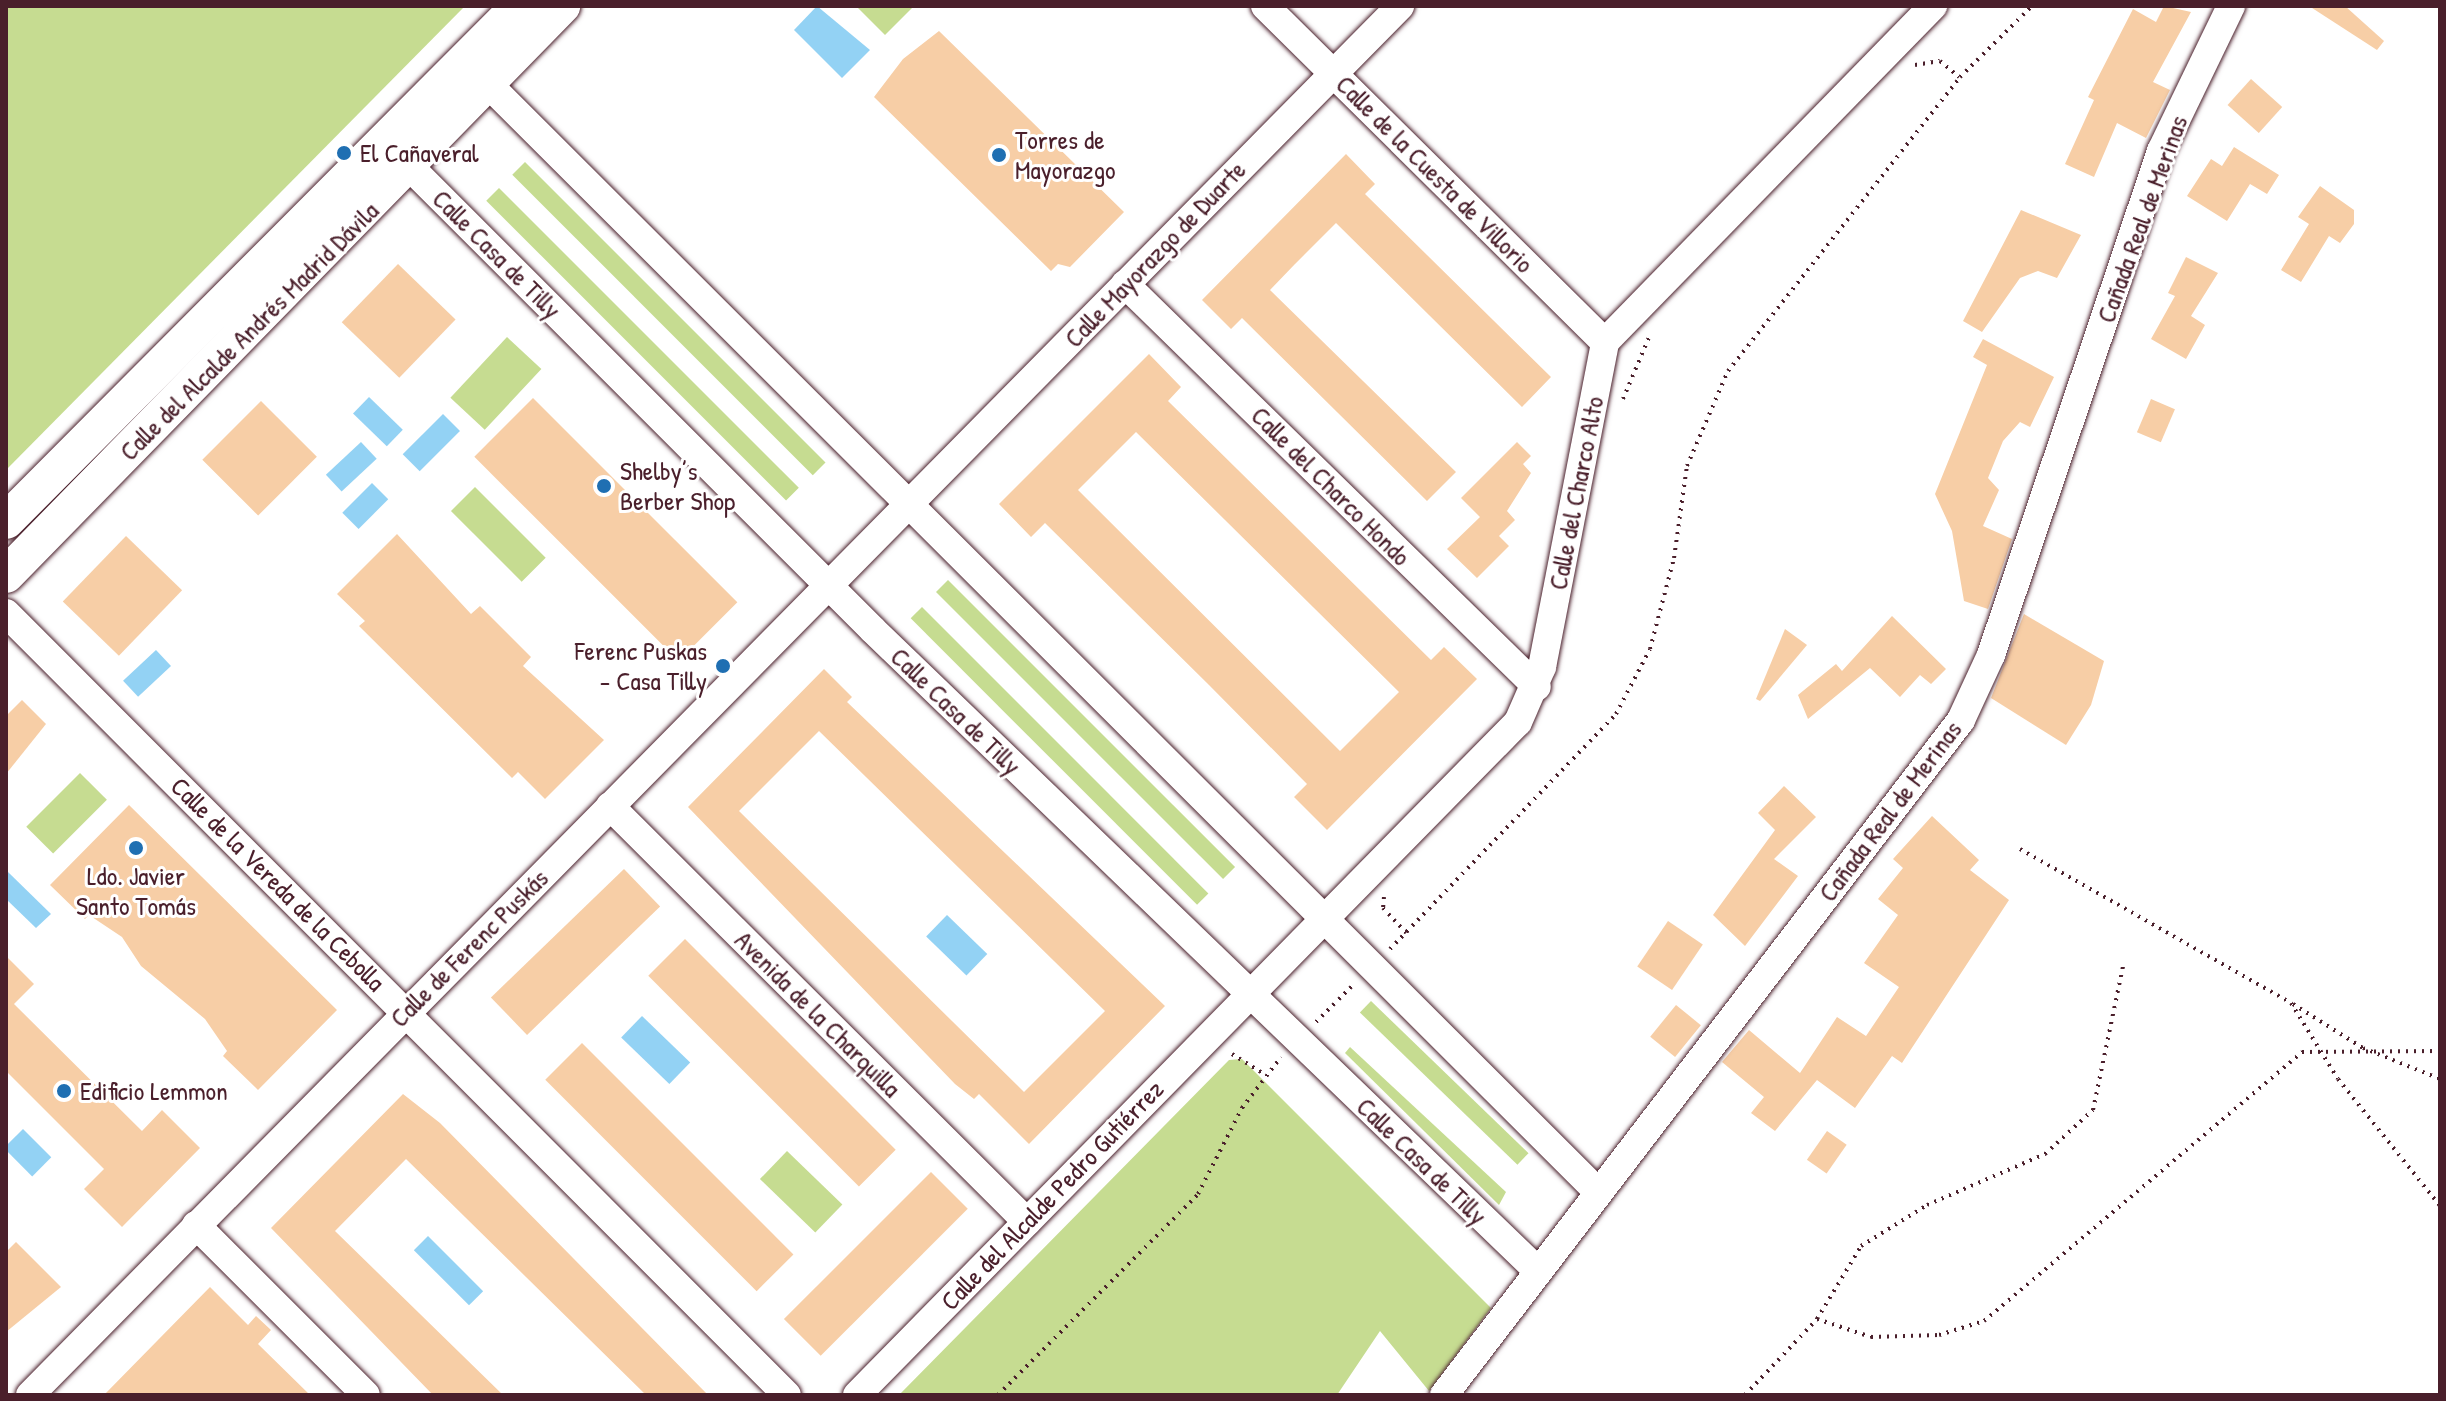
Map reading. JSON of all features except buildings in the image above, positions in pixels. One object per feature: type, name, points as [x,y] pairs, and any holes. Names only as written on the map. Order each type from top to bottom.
[{"type":"main road","points":[[478,74],[519,6]]},
{"type":"main road","points":[[478,74],[562,6]]},
{"type":"main road","name":"Calle del Alcalde Andrés Madrid Dávila","points":[[6,521],[385,142],[478,74]]},
{"type":"main road","name":"Calle del Alcalde Andrés Madrid Dávila","points":[[6,575],[410,168],[478,74]]},
{"type":"street","name":"Calle de la Cuesta de Villorio","points":[[1265,6],[1605,342]]},
{"type":"street","name":"Calle Mayorazgo de Duarte","points":[[910,502],[1400,6]]},
{"type":"street","points":[[1605,342],[1933,6]]},
{"type":"street","name":"Cañada Real de Merinas","points":[[1444,1395],[1596,1190],[1961,720],[1991,655],[2161,151],[2231,6]]},
{"type":"street","points":[[478,74],[1327,918],[1596,1190]]},
{"type":"street","name":"Calle Casa de Tilly","points":[[385,142],[828,585],[1248,996],[1537,1270]]},
{"type":"street","name":"Calle del Charco Hondo","points":[[1125,284],[1537,687]]},
{"type":"street","name":"Calle del Charco Alto","points":[[1248,996],[1506,737],[1537,687],[1605,342]]},
{"type":"street","name":"Calle de Ferenc Puskás","points":[[30,1395],[910,502]]},
{"type":"street","name":"Calle de la Vereda de la Cebolla","points":[[6,613],[787,1395]]},
{"type":"street","name":"Avenida de la Charquilla","points":[[610,806],[1027,1222]]},
{"type":"street","name":"Calle del Alcalde Pedro Gutiérrez","points":[[857,1395],[1248,996]]},
{"type":"street","points":[[196,1225],[366,1395]]},
{"type":"path","points":[[2021,6],[2026,11]]},
{"type":"path","points":[[998,1395],[1198,1194],[1267,1072],[1406,933],[1616,714],[1650,649],[1704,415],[1728,371],[1960,77],[2032,6]]},
{"type":"path","points":[[1908,72],[1933,60],[1960,77]]},
{"type":"path","points":[[1619,414],[1651,333]]},
{"type":"path","points":[[2020,849],[2291,1003],[2363,1048],[2440,1079]]},
{"type":"path","points":[[1396,883],[1381,901],[1406,933]]},
{"type":"path","points":[[1745,1395],[1817,1319],[1861,1246],[1927,1205],[2045,1154],[2093,1110],[2123,966]]},
{"type":"path","points":[[2291,1003],[2317,1051],[2440,1206]]},
{"type":"path","points":[[1817,1319],[1871,1337],[1939,1335],[1984,1321],[2302,1052],[2363,1048],[2440,1051]]},
{"type":"green space","points":[[6,6],[465,6],[6,470]]},
{"type":"green space","points":[[856,6],[911,6],[913,7],[885,35]]},
{"type":"green space","points":[[525,162],[826,463],[813,475],[512,175]]},
{"type":"green space","points":[[499,188],[799,488],[786,501],[486,201]]},
{"type":"green space","points":[[507,337],[541,369],[485,430],[450,398]]},
{"type":"green space","points":[[475,487],[546,558],[522,582],[451,511]]},
{"type":"green space","points":[[948,580],[1235,867],[1223,879],[936,592]]},
{"type":"green space","points":[[922,607],[1208,893],[1197,905],[911,618]]},
{"type":"green space","points":[[80,773],[107,800],[53,854],[26,827]]},
{"type":"green space","points":[[1371,1001],[1529,1153],[1517,1165],[1360,1013]]},
{"type":"green space","points":[[1350,1047],[1506,1192],[1499,1205],[1345,1053]]},
{"type":"green space","points":[[1242,1059],[1491,1308],[1429,1391],[1380,1331],[1337,1395],[899,1395],[1229,1060]]},
{"type":"green space","points":[[787,1151],[842,1204],[815,1233],[760,1179]]},
{"type":"water","points":[[817,6],[870,50],[842,78],[794,30]]},
{"type":"water","points":[[369,397],[403,430],[387,446],[353,414]]},
{"type":"water","points":[[443,414],[460,431],[420,471],[403,454]]},
{"type":"water","points":[[361,442],[377,459],[342,492],[326,475]]},
{"type":"water","points":[[372,483],[388,499],[359,529],[342,513]]},
{"type":"water","points":[[156,650],[171,666],[138,697],[123,681]]},
{"type":"water","points":[[8,872],[51,914],[36,928],[6,899]]},
{"type":"water","points":[[947,915],[987,954],[966,975],[926,937]]},
{"type":"water","points":[[642,1016],[690,1063],[669,1084],[621,1038]]},
{"type":"water","points":[[23,1129],[51,1157],[32,1176],[6,1150],[6,1146]]},
{"type":"water","points":[[428,1236],[483,1291],[469,1305],[414,1250]]},
{"type":"place","name":"El Cañaveral","points":[[344,153]]},
{"type":"place","name":"Torres de Mayorazgo","points":[[999,155]]},
{"type":"place","name":"Shelby’s Berber Shop","points":[[604,486]]},
{"type":"place","name":"Ferenc Puskas - Casa Tilly","points":[[723,666]]},
{"type":"place","name":"Ldo. Javier Santo Tomás","points":[[136,848]]},
{"type":"place","name":"Edificio Lemmon","points":[[64,1091]]}]
